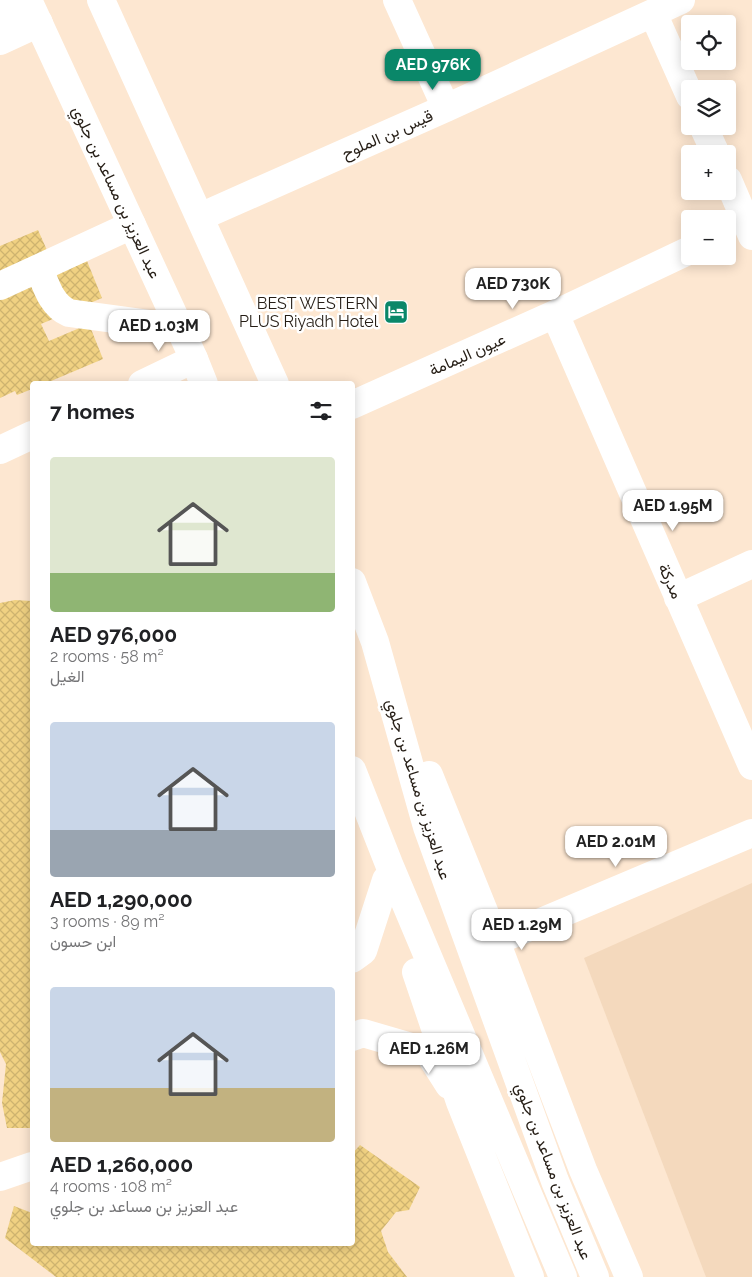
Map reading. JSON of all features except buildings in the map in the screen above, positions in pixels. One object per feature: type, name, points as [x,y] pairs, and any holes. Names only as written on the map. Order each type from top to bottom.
[{"type":"main road","points":[[101,0],[274,381]]},
{"type":"main road","points":[[397,0],[446,108]]},
{"type":"main road","name":"قيس بن الملوح","points":[[200,216],[446,108],[681,0]]},
{"type":"main road","points":[[0,12],[32,8]]},
{"type":"main road","points":[[0,41],[32,8]]},
{"type":"main road","name":"عبد العزيز بن مساعد بن جلوي","points":[[32,8],[199,372]]},
{"type":"main road","points":[[653,12],[683,80]]},
{"type":"main road","points":[[733,200],[742,231]]},
{"type":"main road","points":[[0,286],[132,225]]},
{"type":"main road","name":"عيون اليمامة","points":[[355,405],[681,254]]},
{"type":"main road","points":[[39,268],[54,303],[60,309],[69,313],[180,328]]},
{"type":"main road","name":"مدركة","points":[[555,314],[752,766]]},
{"type":"main road","points":[[156,381],[199,372]]},
{"type":"main road","points":[[0,450],[30,436]]},
{"type":"main road","points":[[678,598],[752,564]]},
{"type":"main road","name":"عبد العزيز بن مساعد بن جلوي","points":[[355,590],[375,642],[427,827],[555,1181],[594,1277]]},
{"type":"main road","points":[[375,642],[496,941],[583,1170],[629,1277]]},
{"type":"main road","name":"عبد العزيز بن مساعد بن جلوي","points":[[355,779],[387,872],[563,1277]]},
{"type":"main road","points":[[496,941],[752,833]]},
{"type":"main road","points":[[355,957],[363,951],[387,872]]},
{"type":"main road","points":[[387,872],[460,1102],[530,1277]]},
{"type":"main road","points":[[355,1036],[362,1033],[428,1052],[460,1102]]},
{"type":"main road","points":[[0,1177],[30,1167]]},
{"type":"shaded area","points":[[752,883],[752,1277],[706,1277],[584,958]]},
{"type":"place","name":"BEST WESTERN PLUS Riyadh Hotel","points":[[396,312]]}]
